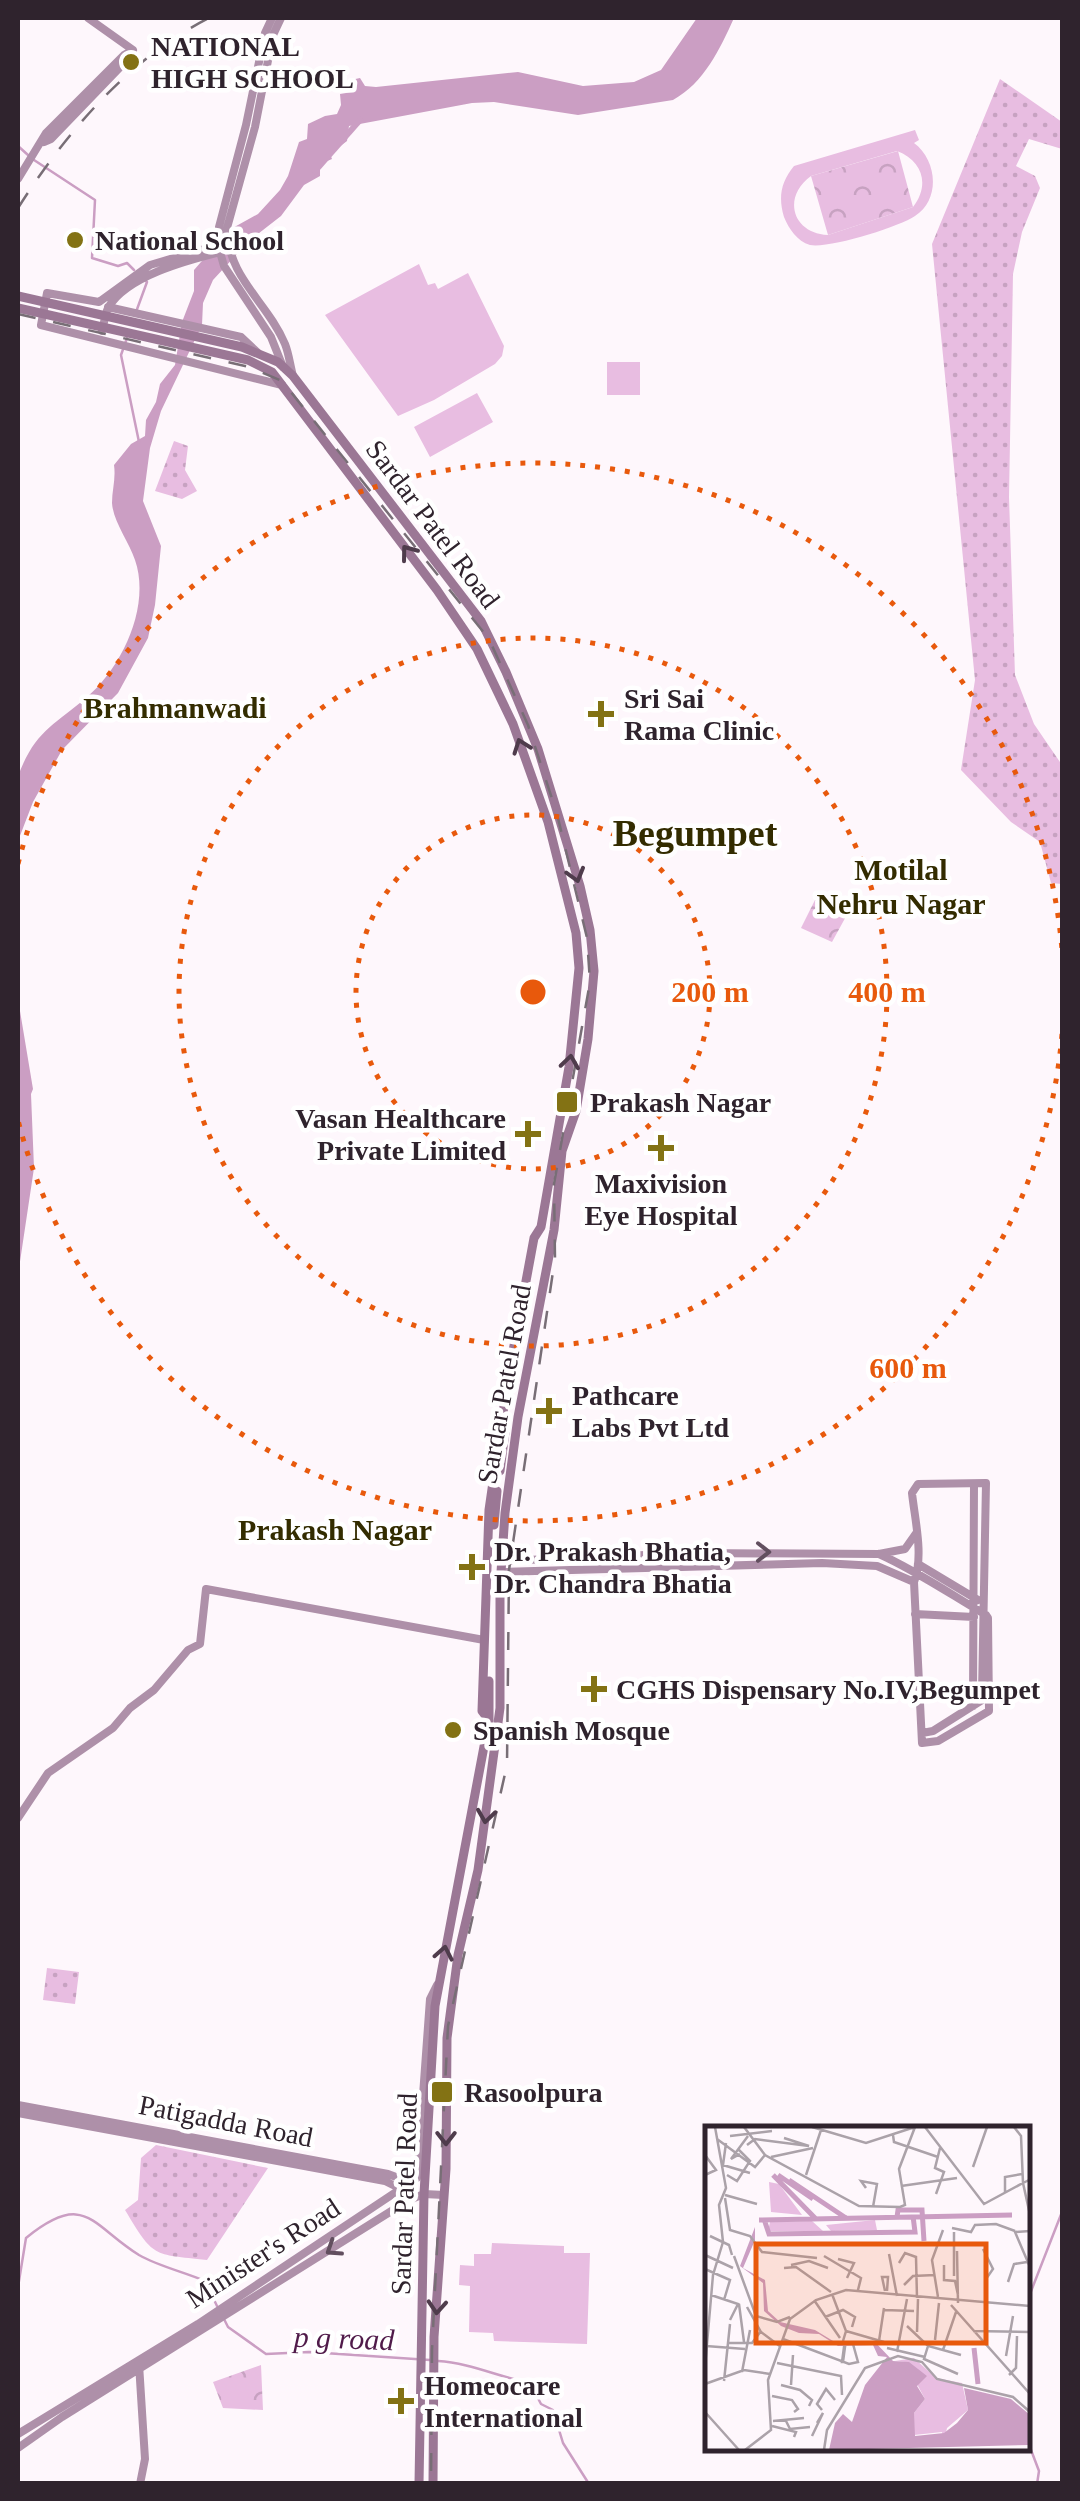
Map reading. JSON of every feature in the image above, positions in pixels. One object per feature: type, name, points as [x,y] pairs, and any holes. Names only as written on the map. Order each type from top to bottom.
[{"type":"main road","name":"Sardar Patel Road","points":[[18,296],[251,348],[292,376],[481,621],[538,749],[590,930],[594,971],[588,1039],[576,1111],[562,1151],[554,1230],[518,1417],[503,1566],[500,1708],[492,1720],[437,1985],[417,2197],[422,2353],[418,2484]]},
{"type":"main road","name":"Sardar Patel Road","points":[[18,308],[248,360],[272,372],[477,649],[513,724],[548,822],[576,933],[579,973],[570,1067],[542,1233],[534,1238],[508,1378],[489,1510],[482,1711],[492,1720],[496,1751],[478,1870],[450,2008],[434,2345],[433,2484]]},
{"type":"main road","points":[[492,1720],[499,1521],[542,1233],[556,1190]]},
{"type":"main road","points":[[489,1510],[507,1513]]},
{"type":"main road","points":[[485,1568],[488,1596],[492,1600],[502,1594]]},
{"type":"street","points":[[18,179],[46,133],[131,52],[88,18]]},
{"type":"street","points":[[272,18],[262,70],[219,227],[224,247],[292,376]]},
{"type":"street","points":[[266,50],[282,18]]},
{"type":"street","points":[[224,247],[153,273],[94,303],[47,293],[41,326],[282,384]]},
{"type":"street","points":[[104,341],[108,307],[116,294]]},
{"type":"street","points":[[108,307],[240,337],[251,348],[274,337]]},
{"type":"street","points":[[274,337],[284,368]]},
{"type":"street","points":[[986,1483],[982,1700],[922,1738],[914,1582],[918,1568],[917,1532],[912,1494],[916,1486],[986,1483]]},
{"type":"street","points":[[974,1484],[975,1598]]},
{"type":"street","points":[[503,1566],[561,1558],[693,1553],[879,1554],[905,1550],[917,1532]]},
{"type":"street","points":[[821,1552],[822,1564]]},
{"type":"street","points":[[693,1553],[693,1565]]},
{"type":"street","points":[[868,1554],[868,1565]]},
{"type":"street","points":[[879,1554],[918,1568],[975,1598],[980,1605],[974,1617],[972,1706]]},
{"type":"street","points":[[561,1558],[561,1570]]},
{"type":"street","points":[[503,1566],[561,1570],[868,1565],[886,1568],[914,1582]]},
{"type":"street","points":[[918,1568],[937,1586],[988,1618],[988,1712],[938,1741],[922,1738]]},
{"type":"street","points":[[18,1818],[48,1772],[113,1728],[130,1708],[154,1690],[188,1650],[200,1644],[206,1589],[484,1640]]},
{"type":"street","points":[[915,1614],[974,1617]]},
{"type":"street","points":[[417,2197],[412,2183],[420,2162],[430,1999],[437,1985]]},
{"type":"street","name":"Patigadda Road","points":[[18,2105],[73,2119],[412,2183]]},
{"type":"street","name":"Patigadda Road","points":[[18,2114],[73,2119]]},
{"type":"street","name":"Patigadda Road","points":[[387,2178],[403,2190]]},
{"type":"street","name":"Minister's Road","points":[[200,2328],[252,2288],[412,2183]]},
{"type":"street","points":[[403,2190],[417,2197],[444,2195]]},
{"type":"street","name":"Minister's Road","points":[[18,2434],[257,2298],[417,2197]]},
{"type":"street","points":[[136,2365],[140,2484]]},
{"type":"street","name":"Minister's Road","points":[[18,2448],[136,2365]]},
{"type":"green space","points":[[1000,79],[1062,122],[1062,149],[1029,139],[1016,166],[1035,176],[1040,188],[1022,232],[1013,274],[1009,497],[1015,675],[1034,724],[1062,765],[1062,884],[1051,883],[1040,842],[1011,822],[961,770],[975,680],[932,244]]},
{"type":"green space","points":[[915,130],[919,140],[914,143],[931,169],[932,190],[923,209],[907,221],[847,240],[810,245],[794,234],[782,210],[782,190],[794,166]],"holes":[[[897,151],[906,155],[921,174],[921,190],[913,207],[828,235],[816,233],[799,221],[795,213],[796,194],[811,176]]]},
{"type":"green space","points":[[898,151],[913,207],[828,235],[811,176]]},
{"type":"green space","points":[[419,264],[428,285],[435,283],[438,289],[468,273],[504,346],[495,364],[398,416],[325,315]]},
{"type":"green space","points":[[607,362],[640,362],[640,395],[607,395]]},
{"type":"green space","points":[[477,393],[493,422],[430,457],[414,427]]},
{"type":"green space","points":[[174,441],[188,446],[185,470],[197,491],[182,499],[155,491]]},
{"type":"green space","points":[[817,896],[849,911],[832,942],[801,928]]},
{"type":"green space","points":[[47,1968],[79,1972],[75,2004],[43,2000]]},
{"type":"green space","points":[[156,2145],[268,2168],[207,2260],[156,2251],[125,2210],[138,2200],[141,2158]]},
{"type":"green space","points":[[492,2243],[564,2246],[564,2253],[590,2253],[587,2344],[494,2341],[493,2333],[469,2332],[470,2286],[459,2285],[460,2265],[474,2266],[474,2254],[491,2254]]},
{"type":"green space","points":[[261,2365],[263,2410],[223,2408],[213,2382]]},
{"type":"shaded area","points":[[697,18],[734,18],[702,75],[673,100],[578,115],[494,102],[472,103],[349,126],[347,141],[330,154],[332,159],[320,164],[320,176],[304,185],[281,216],[249,241],[213,280],[203,303],[202,325],[161,411],[150,448],[143,501],[161,546],[148,638],[118,693],[62,750],[33,802],[18,841],[18,776],[24,761],[46,730],[87,697],[112,669],[136,616],[139,578],[113,510],[114,465],[131,444],[145,436],[146,420],[160,384],[175,365],[182,322],[194,291],[194,270],[229,230],[258,214],[280,190],[299,142],[307,139],[308,124],[337,114],[340,94],[352,92],[351,80],[360,78],[365,86],[376,87],[518,72],[583,86],[634,82],[661,70]]},
{"type":"shaded area","points":[[18,999],[33,1089],[34,1168],[18,1275]]},
{"type":"waterway","points":[[315,171],[360,120]]},
{"type":"waterway","points":[[18,146],[28,155]]},
{"type":"waterway","points":[[34,160],[95,200],[92,258],[118,266],[127,263],[134,270]]},
{"type":"waterway","points":[[136,312],[147,282],[144,279]]},
{"type":"waterway","points":[[127,338],[121,355],[139,442]]},
{"type":"waterway","name":"p g road","points":[[1030,2294],[1062,2212]]},
{"type":"waterway","name":"p g road","points":[[18,2287],[26,2238],[62,2216],[75,2214],[87,2217],[146,2259],[205,2281],[217,2306]]},
{"type":"waterway","name":"p g road","points":[[223,2317],[228,2327],[266,2354],[309,2352],[430,2360]]},
{"type":"waterway","name":"p g road","points":[[438,2361],[530,2383],[541,2404],[553,2410],[563,2443],[589,2484]]},
{"type":"waterway","name":"p g road","points":[[1030,2447],[1039,2471],[1037,2484]]},
{"type":"railway","points":[[18,208],[56,153],[101,100],[152,54],[209,18]]},
{"type":"railway","points":[[18,314],[249,367],[282,381],[489,639],[528,725],[557,814],[587,938],[590,982],[554,1184],[555,1258],[509,1570],[507,1765],[448,2026],[432,2350],[431,2484]]},
{"type":"place","name":"NATIONAL HIGH SCHOOL","points":[[131,62]]},
{"type":"place","name":"National School","points":[[75,240]]},
{"type":"place","name":"Sri Sai Rama Clinic","points":[[601,714]]},
{"type":"place","name":"Prakash Nagar","points":[[567,1102]]},
{"type":"place","name":"Vasan Healthcare Private Limited","points":[[528,1134]]},
{"type":"place","name":"Maxivision Eye Hospital","points":[[661,1148]]},
{"type":"place","name":"Pathcare Labs Pvt Ltd","points":[[549,1411]]},
{"type":"place","name":"Dr. Prakash Bhatia, Dr. Chandra Bhatia","points":[[472,1567]]},
{"type":"place","name":"CGHS Dispensary No.IV,Begumpet","points":[[594,1689]]},
{"type":"place","name":"Spanish Mosque","points":[[453,1730]]},
{"type":"place","name":"Rasoolpura","points":[[442,2092]]},
{"type":"place","name":"Homeocare International","points":[[401,2401]]},
{"type":"district","name":"Brahmanwadi","points":[[175,707]]},
{"type":"district","name":"Begumpet","points":[[695,833]]},
{"type":"district","name":"Motilal Nehru Nagar","points":[[901,886]]},
{"type":"district","name":"Prakash Nagar","points":[[335,1529]]}]
